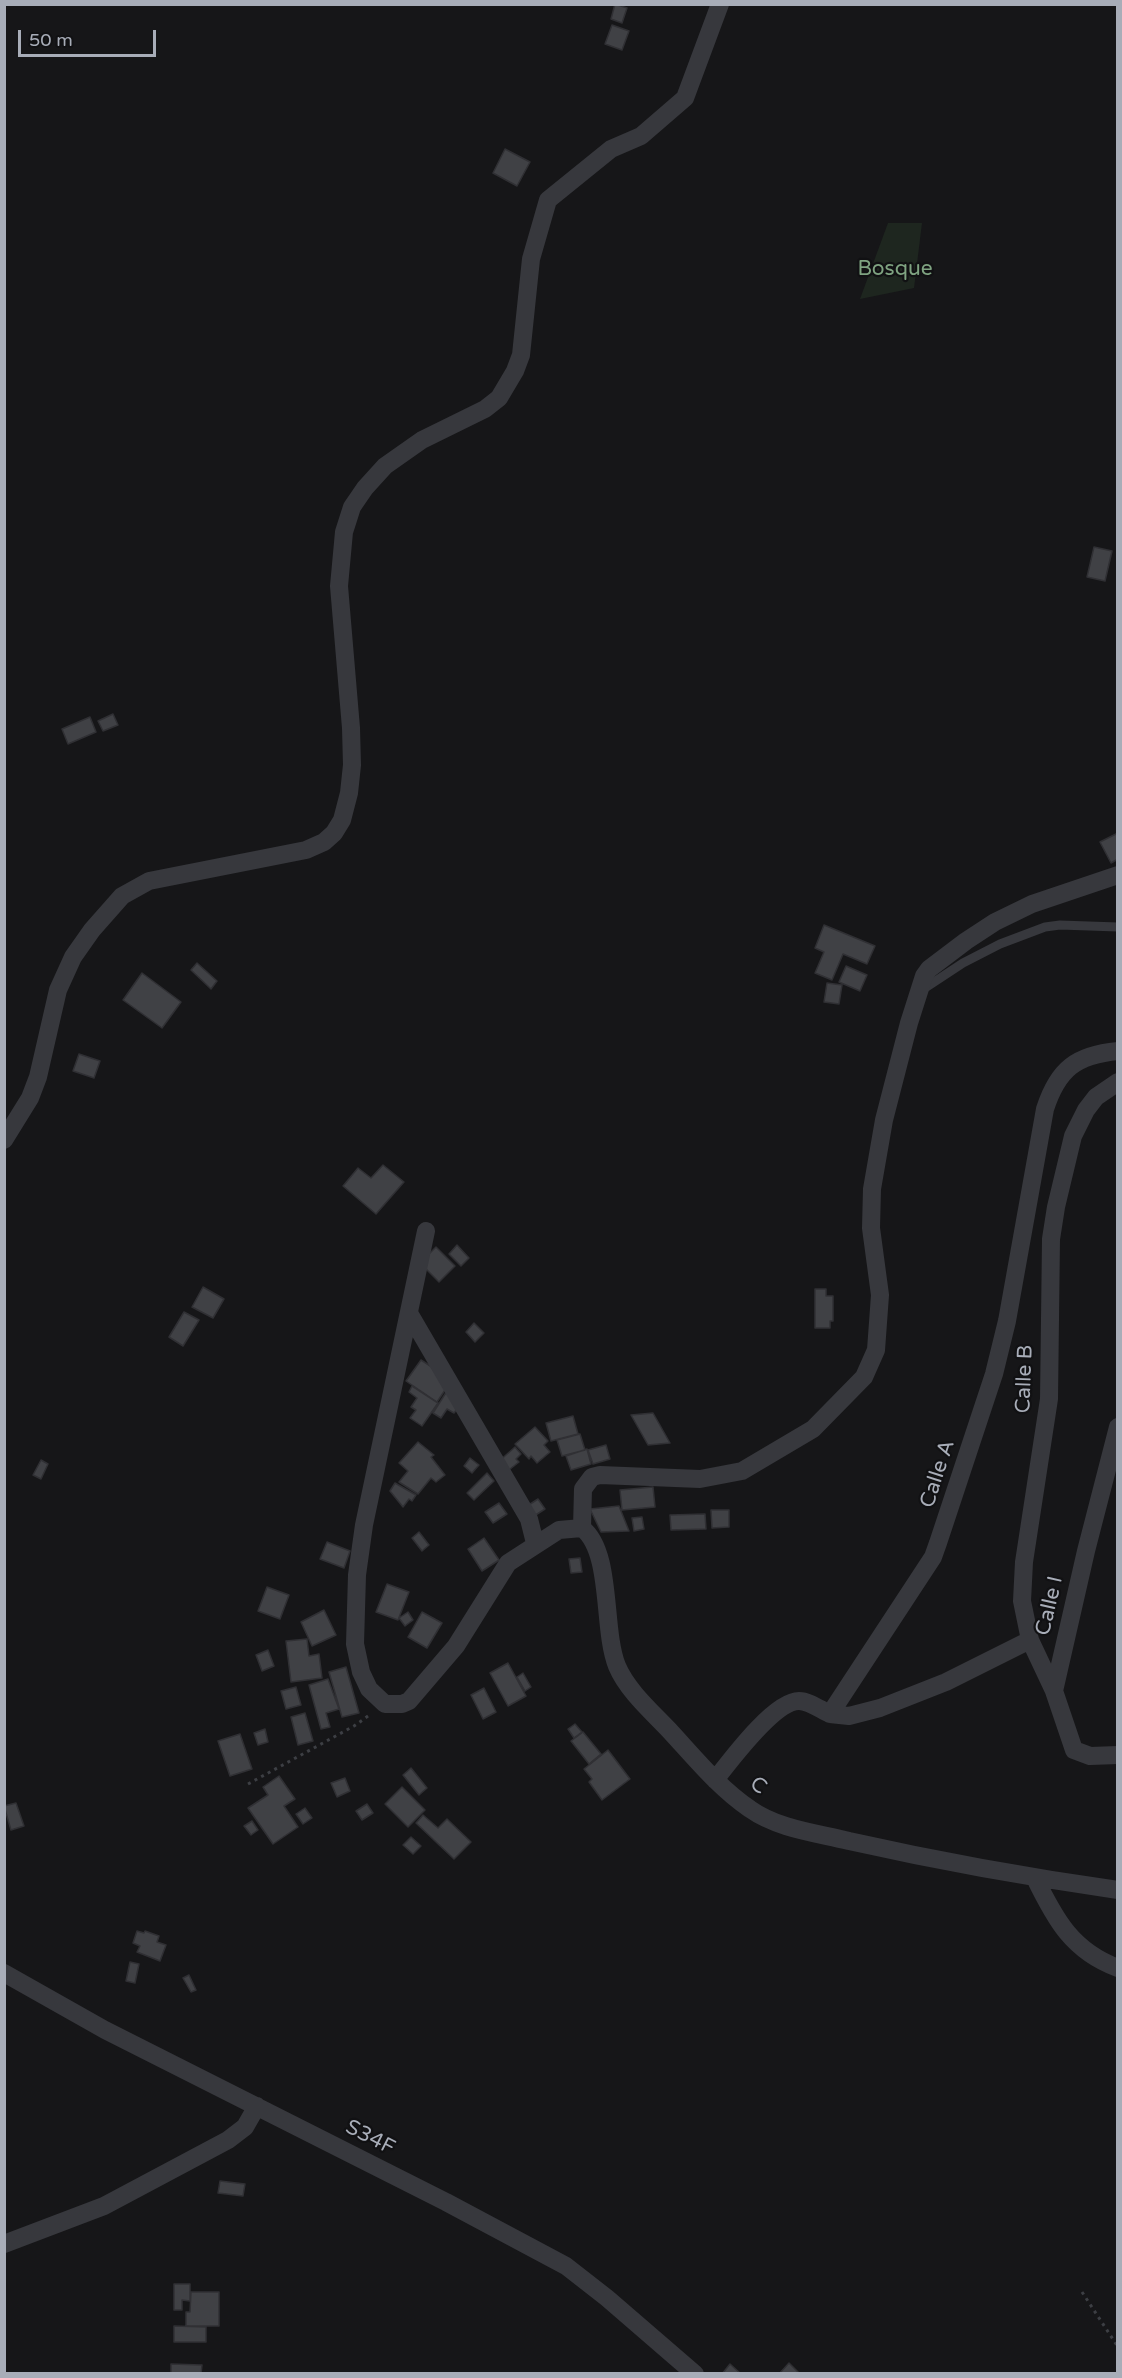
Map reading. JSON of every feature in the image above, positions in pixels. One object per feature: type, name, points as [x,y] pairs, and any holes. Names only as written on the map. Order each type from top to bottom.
[{"type":"street","points":[[4,1140],[30,1098],[38,1077],[58,990],[73,957],[92,930],[122,896],[149,881],[306,850],[324,842],[342,820],[352,765],[339,586],[344,532],[352,507],[385,466],[422,440],[485,409],[499,398],[516,371],[521,355],[531,259],[548,200],[611,149],[641,136],[684,98],[720,4]]},
{"type":"street","points":[[426,1231],[364,1525],[357,1575],[355,1644],[361,1672],[369,1689],[385,1704],[402,1704],[416,1695],[456,1647],[508,1563],[535,1543],[559,1530],[582,1528],[583,1489],[592,1477],[600,1475],[700,1479],[742,1471],[813,1429],[864,1377],[876,1350],[880,1295],[871,1228],[873,1189],[884,1120],[918,993],[929,969],[995,922],[1032,904],[1118,875]]},
{"type":"street","name":"Calle A","points":[[830,1714],[933,1557],[939,1543],[994,1374],[1007,1321],[1045,1109],[1051,1091],[1068,1068],[1082,1059],[1118,1051]]},
{"type":"street","name":"Calle B","points":[[1054,1691],[1030,1640],[1022,1590],[1049,1399],[1051,1239],[1073,1136],[1086,1110],[1096,1097],[1118,1082]]},
{"type":"street","points":[[408,1312],[529,1519],[535,1543]]},
{"type":"street","name":"Calle I","points":[[1054,1691],[1086,1551],[1118,1427]]},
{"type":"street","name":"C","points":[[582,1528],[594,1542],[600,1556],[610,1638],[617,1666],[640,1698],[715,1780],[751,1810],[796,1829],[916,1856],[1035,1878],[1118,1890]]},
{"type":"street","points":[[715,1780],[743,1744],[786,1705],[803,1701],[830,1714],[849,1716],[880,1708],[946,1682],[1030,1640]]},
{"type":"street","points":[[1054,1691],[1074,1750],[1090,1756],[1118,1755]]},
{"type":"street","points":[[1035,1878],[1054,1918],[1075,1944],[1118,1968]]},
{"type":"street","name":"S34F","points":[[4,1973],[105,2030],[566,2266],[696,2373]]},
{"type":"street","points":[[4,2244],[104,2206],[228,2140],[245,2127],[257,2106]]},
{"type":"lane","points":[[918,993],[963,963],[1000,944],[1046,927],[1060,925],[1118,927]]},
{"type":"path","points":[[248,1784],[354,1726],[385,1704]]},
{"type":"path","points":[[1082,2292],[1118,2347]]},
{"type":"green space","name":"Bosque","points":[[888,223],[922,223],[914,288],[860,299]]},
{"type":"building","points":[[615,4],[627,8],[622,23],[611,19]]},
{"type":"building","points":[[612,25],[629,31],[622,50],[605,44]]},
{"type":"building","points":[[505,149],[530,162],[517,186],[493,173]]},
{"type":"building","points":[[1094,547],[1112,551],[1105,581],[1087,577]]},
{"type":"building","points":[[113,714],[118,725],[103,731],[98,721]]},
{"type":"building","points":[[90,717],[96,732],[68,744],[62,729]]},
{"type":"building","points":[[1118,833],[1118,859],[1111,863],[1100,842]]},
{"type":"building","points":[[824,925],[875,946],[867,964],[843,954],[832,980],[815,973],[824,952],[815,948]]},
{"type":"building","points":[[197,963],[217,981],[211,989],[191,970]]},
{"type":"building","points":[[846,966],[867,975],[860,991],[839,982]]},
{"type":"building","points":[[142,973],[181,1002],[162,1028],[123,1000]]},
{"type":"building","points":[[827,983],[842,985],[839,1004],[824,1002]]},
{"type":"building","points":[[79,1054],[100,1061],[94,1078],[73,1071]]},
{"type":"building","points":[[383,1165],[404,1182],[376,1214],[343,1186],[358,1168],[371,1178]]},
{"type":"building","points":[[457,1245],[469,1258],[461,1266],[449,1254]]},
{"type":"building","points":[[436,1247],[455,1266],[439,1282],[420,1263]]},
{"type":"building","points":[[203,1287],[224,1299],[213,1318],[192,1307]]},
{"type":"building","points":[[815,1289],[826,1289],[826,1296],[833,1296],[833,1321],[830,1321],[830,1328],[815,1328]]},
{"type":"building","points":[[184,1312],[199,1320],[183,1346],[169,1337]]},
{"type":"building","points":[[474,1323],[484,1333],[475,1342],[466,1332]]},
{"type":"building","points":[[421,1360],[438,1371],[449,1384],[437,1402],[406,1381]]},
{"type":"building","points":[[412,1386],[438,1403],[422,1426],[410,1418],[416,1410],[411,1407],[417,1398],[409,1392]]},
{"type":"building","points":[[447,1391],[461,1404],[454,1413],[447,1409],[441,1418],[433,1413]]},
{"type":"building","points":[[653,1413],[670,1443],[648,1445],[631,1415]]},
{"type":"building","points":[[573,1416],[578,1434],[551,1441],[546,1423]]},
{"type":"building","points":[[535,1427],[548,1441],[544,1445],[550,1452],[537,1463],[531,1456],[529,1459],[515,1444]]},
{"type":"building","points":[[580,1434],[585,1450],[562,1456],[557,1440]]},
{"type":"building","points":[[418,1442],[434,1455],[431,1457],[445,1475],[436,1482],[431,1478],[418,1494],[399,1482],[408,1471],[399,1463]]},
{"type":"building","points":[[606,1445],[610,1459],[593,1464],[588,1450]]},
{"type":"building","points":[[515,1447],[521,1454],[516,1459],[519,1462],[505,1473],[497,1463]]},
{"type":"building","points":[[587,1449],[591,1464],[571,1470],[566,1456]]},
{"type":"building","points":[[470,1458],[479,1465],[472,1473],[464,1466]]},
{"type":"building","points":[[41,1460],[48,1464],[41,1479],[33,1475]]},
{"type":"building","points":[[487,1473],[494,1481],[474,1500],[467,1493]]},
{"type":"building","points":[[395,1483],[416,1495],[412,1501],[409,1499],[403,1507],[390,1491]]},
{"type":"building","points":[[653,1487],[655,1507],[622,1510],[620,1490]]},
{"type":"building","points":[[538,1499],[545,1509],[531,1518],[524,1508]]},
{"type":"building","points":[[499,1503],[507,1514],[493,1523],[485,1512]]},
{"type":"building","points":[[619,1506],[629,1531],[601,1532],[590,1509]]},
{"type":"building","points":[[711,1510],[729,1510],[729,1527],[712,1528]]},
{"type":"building","points":[[705,1514],[706,1529],[671,1530],[670,1515]]},
{"type":"building","points":[[642,1517],[644,1529],[634,1531],[632,1518]]},
{"type":"building","points":[[419,1532],[429,1545],[422,1551],[412,1538]]},
{"type":"building","points":[[484,1538],[499,1560],[482,1571],[468,1549]]},
{"type":"building","points":[[327,1542],[350,1551],[344,1568],[320,1559]]},
{"type":"building","points":[[580,1558],[582,1572],[571,1573],[569,1559]]},
{"type":"building","points":[[387,1584],[409,1592],[398,1620],[376,1612]]},
{"type":"building","points":[[267,1587],[289,1595],[280,1619],[258,1611]]},
{"type":"building","points":[[324,1610],[336,1635],[312,1646],[301,1622]]},
{"type":"building","points":[[408,1612],[413,1620],[405,1626],[399,1618]]},
{"type":"building","points":[[422,1612],[442,1623],[427,1648],[408,1637]]},
{"type":"building","points":[[307,1639],[309,1656],[319,1654],[322,1678],[291,1682],[286,1641]]},
{"type":"building","points":[[268,1650],[274,1666],[262,1671],[256,1655]]},
{"type":"building","points":[[508,1663],[526,1696],[508,1706],[490,1673]]},
{"type":"building","points":[[346,1667],[359,1713],[342,1717],[329,1672]]},
{"type":"building","points":[[523,1673],[531,1687],[525,1691],[517,1677]]},
{"type":"building","points":[[328,1679],[339,1709],[326,1713],[330,1727],[321,1729],[309,1685]]},
{"type":"building","points":[[296,1687],[301,1705],[286,1709],[281,1691]]},
{"type":"building","points":[[484,1688],[496,1712],[483,1719],[471,1695]]},
{"type":"building","points":[[305,1713],[313,1741],[298,1745],[291,1717]]},
{"type":"building","points":[[575,1724],[582,1732],[574,1738],[568,1729]]},
{"type":"building","points":[[265,1729],[268,1742],[258,1745],[254,1733]]},
{"type":"building","points":[[583,1732],[601,1754],[589,1764],[571,1741]]},
{"type":"building","points":[[240,1734],[252,1769],[230,1776],[218,1741]]},
{"type":"building","points":[[608,1750],[630,1779],[602,1800],[589,1782],[592,1779],[584,1769]]},
{"type":"building","points":[[411,1768],[427,1788],[419,1795],[403,1775]]},
{"type":"building","points":[[279,1776],[295,1799],[284,1806],[298,1827],[273,1844],[248,1808],[268,1795],[263,1787]]},
{"type":"building","points":[[345,1778],[350,1791],[337,1797],[331,1783]]},
{"type":"building","points":[[402,1787],[425,1810],[408,1827],[385,1804]]},
{"type":"building","points":[[16,1803],[24,1826],[11,1830],[4,1806]]},
{"type":"building","points":[[367,1804],[373,1813],[362,1820],[356,1811]]},
{"type":"building","points":[[305,1808],[312,1818],[303,1824],[296,1814]]},
{"type":"building","points":[[423,1815],[438,1828],[447,1819],[471,1842],[454,1859],[416,1823]]},
{"type":"building","points":[[252,1821],[258,1830],[251,1835],[244,1826]]},
{"type":"building","points":[[411,1837],[421,1846],[413,1854],[403,1845]]},
{"type":"building","points":[[137,1931],[159,1936],[157,1942],[166,1945],[160,1961],[137,1952],[140,1946],[133,1943]]},
{"type":"building","points":[[130,1962],[139,1964],[135,1983],[126,1981]]},
{"type":"building","points":[[189,1975],[196,1990],[191,1992],[183,1978]]},
{"type":"building","points":[[220,2181],[245,2184],[243,2196],[218,2193]]},
{"type":"building","points":[[174,2284],[190,2284],[190,2301],[182,2300],[182,2310],[174,2310]]},
{"type":"building","points":[[191,2292],[219,2292],[219,2326],[186,2326],[186,2312],[190,2312]]},
{"type":"building","points":[[174,2326],[206,2327],[206,2342],[174,2342]]},
{"type":"building","points":[[789,2363],[800,2374],[779,2374]]},
{"type":"building","points":[[171,2364],[202,2365],[201,2374],[171,2374]]},
{"type":"building","points":[[730,2364],[741,2374],[722,2374]]}]
